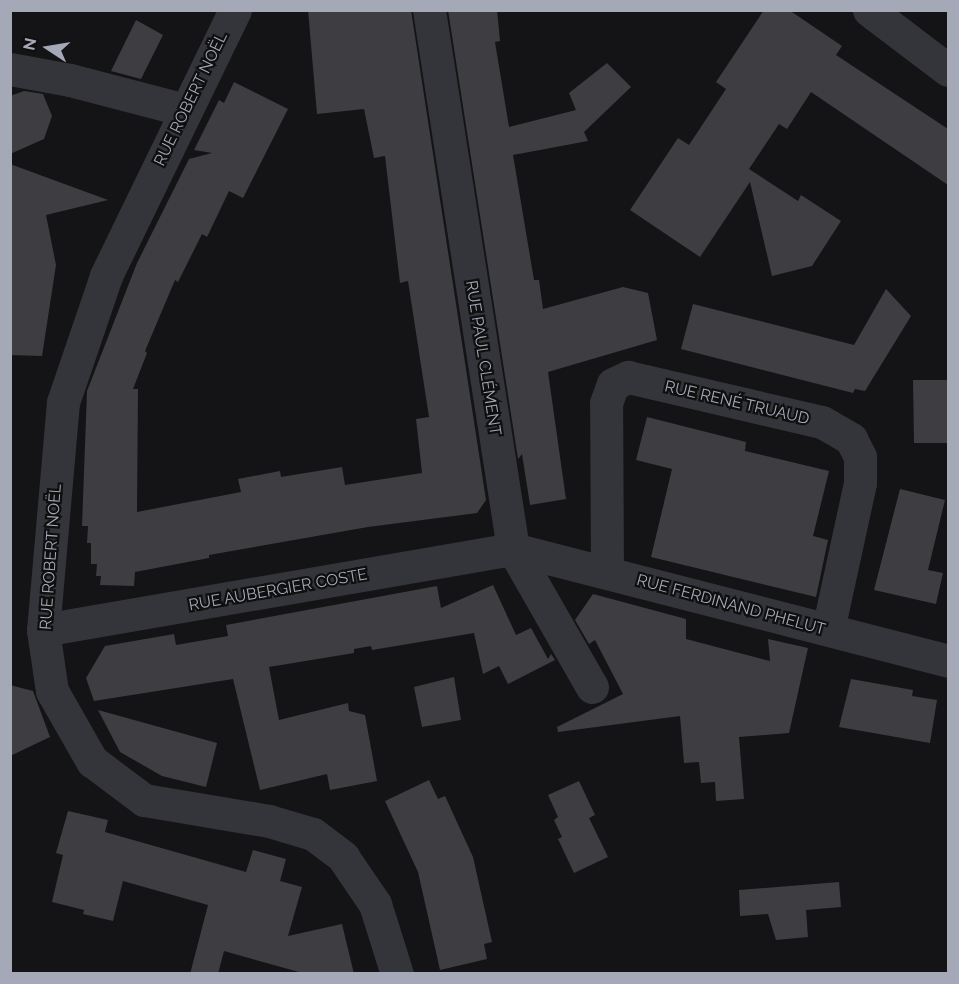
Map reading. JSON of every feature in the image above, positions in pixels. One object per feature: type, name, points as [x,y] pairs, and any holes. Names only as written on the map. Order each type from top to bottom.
[{"type":"street","name":"RUE ROBERT NOËL","points":[[235,10],[106,276],[63,402],[44,630],[52,691],[92,761],[144,800],[269,821],[313,834],[343,857],[375,904],[397,974]]},
{"type":"street","name":"RUE PAUL CLÉMENT","points":[[429,10],[513,549],[592,687]]},
{"type":"street","points":[[869,10],[948,70]]},
{"type":"street","points":[[10,69],[70,80],[185,110]]},
{"type":"street","name":"RUE RENÉ TRUAUD","points":[[607,572],[606,403],[613,384],[628,377],[822,422],[851,439],[860,458],[860,483],[828,630]]},
{"type":"street","name":"RUE FERDINAND PHELUT","points":[[513,549],[948,661]]},
{"type":"street","name":"RUE AUBERGIER COSTE","points":[[44,630],[513,549]]},
{"type":"building","points":[[308,10],[411,10],[486,500],[477,513],[368,527],[209,555],[209,558],[135,572],[134,586],[100,585],[101,576],[96,576],[97,564],[91,564],[91,543],[87,543],[88,526],[82,526],[87,391],[137,263],[189,159],[212,153],[194,150],[219,100],[224,103],[234,82],[288,109],[243,198],[229,191],[207,237],[202,234],[178,282],[175,280],[145,351],[147,353],[133,389],[138,389],[137,512],[241,492],[238,479],[280,471],[281,477],[342,467],[345,485],[422,473],[416,419],[429,417],[408,281],[400,283],[385,156],[374,158],[364,109],[317,114]]},
{"type":"building","points":[[448,10],[497,10],[500,41],[495,42],[509,127],[576,110],[569,93],[607,63],[631,87],[584,132],[588,141],[513,155],[534,280],[539,280],[543,309],[623,287],[648,293],[657,340],[548,372],[566,499],[530,505],[522,454],[518,459]]},
{"type":"building","points":[[764,10],[789,10],[842,46],[836,55],[948,129],[948,185],[811,92],[787,129],[779,124],[749,169],[798,201],[801,195],[841,221],[812,266],[772,276],[750,182],[700,257],[630,210],[678,138],[689,145],[726,89],[716,82]]},
{"type":"building","points":[[136,20],[163,35],[141,79],[111,71]]},
{"type":"building","points":[[24,91],[43,94],[52,116],[44,139],[10,154],[10,96]]},
{"type":"building","points":[[10,164],[108,200],[46,215],[56,265],[42,356],[10,355]]},
{"type":"building","points":[[886,289],[911,316],[865,391],[855,389],[853,393],[681,349],[693,304],[854,345]]},
{"type":"building","points":[[913,380],[948,380],[948,443],[914,443]]},
{"type":"building","points":[[647,417],[746,442],[745,451],[829,471],[813,536],[828,540],[816,597],[651,557],[672,469],[636,460]]},
{"type":"building","points":[[900,489],[945,500],[928,570],[943,573],[936,604],[874,590]]},
{"type":"building","points":[[493,585],[516,635],[531,628],[548,659],[551,654],[555,660],[508,684],[499,666],[483,674],[474,633],[372,650],[371,646],[354,649],[354,653],[269,667],[279,720],[348,703],[349,711],[365,715],[377,781],[330,790],[327,774],[260,790],[233,679],[94,701],[86,678],[105,646],[174,634],[176,645],[228,636],[226,625],[437,586],[441,608]]},
{"type":"building","points":[[593,594],[686,619],[686,639],[770,661],[768,639],[808,648],[789,733],[739,737],[744,799],[716,801],[715,782],[701,783],[699,762],[684,763],[680,716],[558,732],[557,727],[623,694],[595,640],[589,644],[575,620]]},
{"type":"building","points":[[454,677],[461,720],[422,727],[414,687]]},
{"type":"building","points":[[851,679],[913,690],[912,696],[937,700],[930,743],[839,727]]},
{"type":"building","points":[[10,685],[33,691],[50,737],[10,756]]},
{"type":"building","points":[[98,710],[217,743],[206,787],[162,776],[120,752]]},
{"type":"building","points":[[429,780],[438,799],[445,796],[473,857],[492,942],[484,944],[487,959],[440,970],[418,872],[385,801]]},
{"type":"building","points":[[579,781],[595,815],[589,818],[608,857],[574,873],[558,839],[562,837],[554,820],[558,817],[548,795]]},
{"type":"building","points":[[68,811],[108,820],[105,832],[246,872],[253,850],[286,859],[280,881],[302,887],[288,936],[342,924],[354,974],[306,974],[224,951],[218,974],[190,974],[208,905],[123,881],[113,921],[83,914],[84,910],[52,902],[63,855],[56,853]]},
{"type":"building","points":[[839,882],[841,907],[806,910],[808,937],[776,940],[768,914],[740,916],[739,890]]}]
